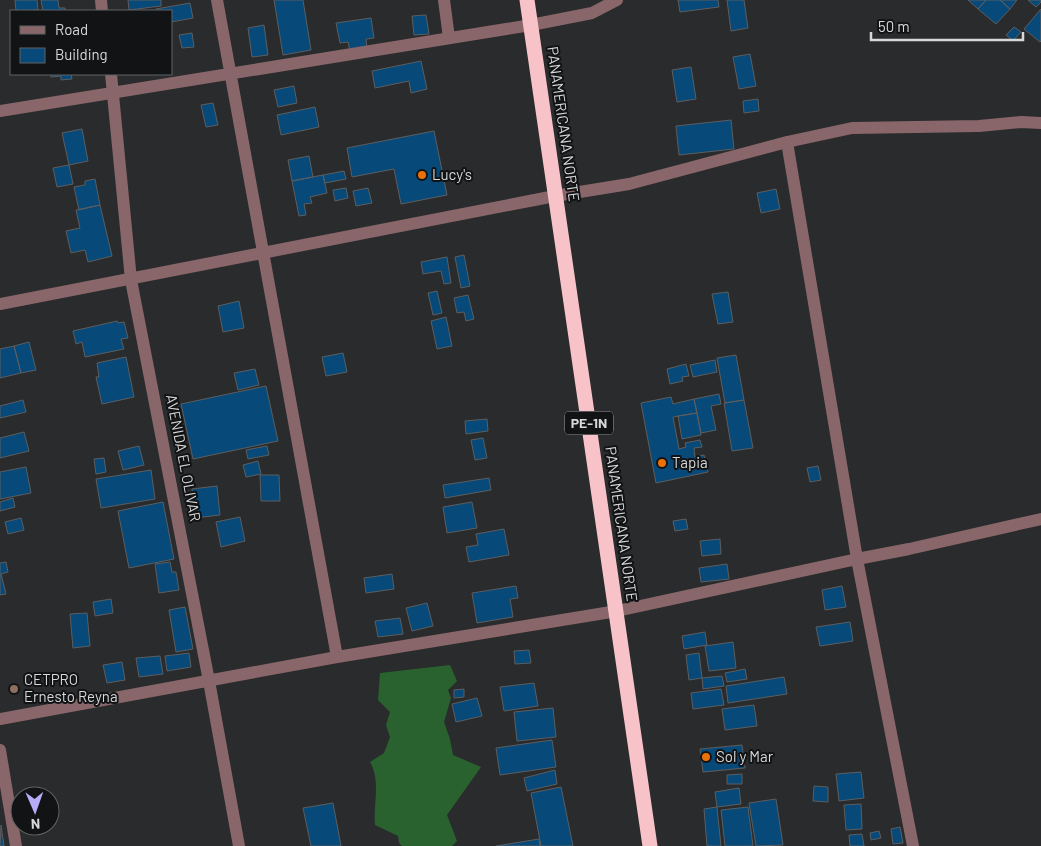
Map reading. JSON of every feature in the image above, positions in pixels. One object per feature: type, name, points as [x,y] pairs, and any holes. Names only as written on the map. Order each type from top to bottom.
[{"type":"highway","name":"PANAMERICANA NORTE","points":[[527,0],[650,846]]},
{"type":"street","points":[[217,0],[337,657]]},
{"type":"street","points":[[444,0],[449,38]]},
{"type":"street","points":[[0,111],[531,25],[592,13],[616,0]]},
{"type":"street","name":"AVENIDA EL OLIVAR","points":[[111,75],[131,280],[209,680],[239,846]]},
{"type":"street","points":[[0,304],[555,196],[630,184],[787,142],[852,128],[979,126],[1021,122],[1041,123]]},
{"type":"street","points":[[787,142],[857,559],[913,846]]},
{"type":"street","points":[[0,719],[337,657],[616,612],[857,559],[909,550],[1041,519]]},
{"type":"street","points":[[0,750],[16,846]]},
{"type":"green space","points":[[450,665],[457,681],[448,690],[451,698],[444,722],[453,755],[481,767],[447,815],[457,841],[452,846],[402,846],[399,843],[398,836],[375,825],[376,785],[370,762],[384,753],[390,737],[386,725],[390,712],[378,700],[380,673]]},
{"type":"building","points":[[15,0],[37,0],[38,10],[16,10]]},
{"type":"building","points":[[41,0],[58,0],[59,8],[65,8],[65,10],[43,10]]},
{"type":"building","points":[[128,0],[161,0],[161,6],[129,10]]},
{"type":"building","points":[[274,0],[303,0],[311,50],[283,55]]},
{"type":"building","points":[[678,0],[718,0],[719,7],[680,12]]},
{"type":"building","points":[[727,0],[744,0],[748,28],[731,31]]},
{"type":"building","points":[[968,0],[986,0],[978,9]]},
{"type":"building","points":[[986,0],[1000,0],[1010,9],[996,24],[978,9]]},
{"type":"building","points":[[1000,0],[1017,0],[1010,9]]},
{"type":"building","points":[[1028,0],[1041,0],[1041,2],[1036,7]]},
{"type":"building","points":[[190,3],[193,18],[172,22],[172,10],[156,9]]},
{"type":"building","points":[[1041,9],[1041,41],[1040,42],[1024,29]]},
{"type":"building","points":[[426,15],[429,34],[414,35],[412,16]]},
{"type":"building","points":[[371,18],[374,38],[366,39],[367,48],[350,51],[348,42],[340,43],[336,23]]},
{"type":"building","points":[[264,25],[268,55],[252,57],[248,28]]},
{"type":"building","points":[[1014,27],[1021,32],[1013,41],[1006,35]]},
{"type":"building","points":[[192,33],[194,47],[182,48],[179,35]]},
{"type":"building","points":[[750,54],[756,86],[739,89],[733,57]]},
{"type":"building","points":[[421,61],[427,89],[411,93],[409,81],[375,88],[372,71]]},
{"type":"building","points":[[691,67],[696,99],[677,102],[672,70]]},
{"type":"building","points":[[51,75],[71,75],[72,79],[61,80],[61,76],[51,77]]},
{"type":"building","points":[[294,86],[297,103],[278,107],[274,90]]},
{"type":"building","points":[[758,99],[759,111],[744,113],[743,101]]},
{"type":"building","points":[[213,103],[218,125],[206,127],[201,105]]},
{"type":"building","points":[[315,107],[319,127],[281,135],[277,115]]},
{"type":"building","points":[[731,120],[734,149],[679,155],[676,126]]},
{"type":"building","points":[[82,129],[88,161],[69,165],[62,133]]},
{"type":"building","points":[[434,131],[447,195],[401,204],[394,169],[352,177],[347,148]]},
{"type":"building","points":[[309,156],[313,177],[292,181],[288,160]]},
{"type":"building","points":[[69,165],[73,184],[57,187],[53,168]]},
{"type":"building","points":[[344,171],[346,179],[325,183],[323,175]]},
{"type":"building","points":[[323,175],[327,193],[310,197],[312,203],[304,204],[306,215],[299,216],[292,181]]},
{"type":"building","points":[[95,179],[100,205],[79,210],[74,187],[85,185],[85,181]]},
{"type":"building","points":[[346,188],[348,198],[335,201],[333,190]]},
{"type":"building","points":[[368,188],[372,203],[356,206],[353,191]]},
{"type":"building","points":[[776,189],[780,209],[761,213],[757,193]]},
{"type":"building","points":[[100,205],[112,256],[88,262],[85,250],[71,253],[66,231],[80,228],[76,210]]},
{"type":"building","points":[[464,255],[470,286],[461,288],[455,257]]},
{"type":"building","points":[[447,257],[451,283],[444,284],[441,271],[423,274],[421,262]]},
{"type":"building","points":[[437,291],[442,313],[433,315],[428,293]]},
{"type":"building","points":[[728,292],[733,322],[718,324],[712,294]]},
{"type":"building","points":[[468,295],[474,319],[466,321],[464,312],[457,313],[454,298]]},
{"type":"building","points":[[239,301],[244,328],[223,332],[218,306]]},
{"type":"building","points":[[446,317],[452,346],[437,349],[431,321]]},
{"type":"building","points":[[117,321],[118,323],[124,322],[128,338],[121,339],[124,349],[85,357],[82,342],[76,344],[73,331]]},
{"type":"building","points":[[29,342],[36,370],[21,373],[14,346]]},
{"type":"building","points":[[14,346],[21,373],[0,378],[0,349]]},
{"type":"building","points":[[343,353],[347,372],[326,376],[322,357]]},
{"type":"building","points":[[736,355],[744,400],[725,403],[717,358]]},
{"type":"building","points":[[126,357],[134,397],[102,404],[96,377],[99,377],[97,363]]},
{"type":"building","points":[[715,360],[717,372],[693,377],[690,365]]},
{"type":"building","points":[[686,364],[689,376],[682,377],[683,381],[670,384],[667,369]]},
{"type":"building","points":[[255,369],[259,385],[238,390],[234,373]]},
{"type":"building","points":[[266,386],[278,441],[193,459],[181,404]]},
{"type":"building","points":[[719,394],[721,404],[711,406],[716,430],[701,433],[694,399]]},
{"type":"building","points":[[671,397],[673,404],[694,399],[697,413],[673,417],[679,449],[686,447],[685,443],[700,440],[702,447],[694,448],[695,457],[704,455],[708,472],[656,483],[641,403]]},
{"type":"building","points":[[23,400],[26,412],[0,418],[0,406]]},
{"type":"building","points":[[744,400],[753,448],[732,451],[724,403]]},
{"type":"building","points":[[697,413],[701,435],[682,439],[678,416]]},
{"type":"building","points":[[487,419],[488,431],[466,434],[465,421]]},
{"type":"building","points":[[24,432],[29,451],[0,458],[0,438]]},
{"type":"building","points":[[483,438],[487,458],[475,460],[471,440]]},
{"type":"building","points":[[139,446],[144,465],[123,470],[118,451]]},
{"type":"building","points":[[267,446],[269,455],[248,459],[246,450]]},
{"type":"building","points":[[104,458],[106,472],[96,474],[94,459]]},
{"type":"building","points":[[258,461],[261,474],[246,477],[243,465]]},
{"type":"building","points":[[818,466],[821,480],[810,482],[807,468]]},
{"type":"building","points":[[26,467],[31,493],[0,499],[0,472]]},
{"type":"building","points":[[151,470],[155,499],[101,508],[96,479]]},
{"type":"building","points":[[260,475],[279,475],[280,501],[261,501]]},
{"type":"building","points":[[489,478],[491,490],[445,498],[443,485]]},
{"type":"building","points":[[217,486],[220,515],[195,518],[192,489]]},
{"type":"building","points":[[13,498],[15,507],[0,511],[0,502]]},
{"type":"building","points":[[163,502],[174,559],[129,568],[118,511]]},
{"type":"building","points":[[472,502],[477,528],[447,533],[443,507]]},
{"type":"building","points":[[240,517],[245,541],[221,547],[216,522]]},
{"type":"building","points":[[21,518],[24,530],[8,534],[5,522]]},
{"type":"building","points":[[686,519],[688,529],[675,531],[673,521]]},
{"type":"building","points":[[504,529],[509,555],[469,562],[466,547],[478,545],[476,534]]},
{"type":"building","points":[[720,539],[721,554],[702,556],[700,541]]},
{"type":"building","points":[[6,562],[8,572],[1,574],[6,594],[0,595],[0,563]]},
{"type":"building","points":[[170,562],[172,572],[176,572],[179,590],[159,593],[155,564]]},
{"type":"building","points":[[727,564],[729,579],[701,582],[699,568]]},
{"type":"building","points":[[392,574],[394,589],[366,593],[364,578]]},
{"type":"building","points":[[516,586],[518,598],[510,599],[513,617],[477,623],[472,593]]},
{"type":"building","points":[[842,586],[846,607],[825,610],[822,590]]},
{"type":"building","points":[[111,599],[113,613],[95,616],[93,602]]},
{"type":"building","points":[[427,603],[433,626],[412,631],[406,608]]},
{"type":"building","points":[[185,607],[193,649],[176,652],[169,610]]},
{"type":"building","points":[[87,613],[90,646],[73,648],[70,614]]},
{"type":"building","points":[[400,618],[403,634],[378,637],[375,621]]},
{"type":"building","points":[[850,622],[853,641],[820,646],[816,627]]},
{"type":"building","points":[[705,632],[707,645],[684,649],[682,636]]},
{"type":"building","points":[[733,642],[736,668],[709,671],[705,646]]},
{"type":"building","points":[[529,650],[531,663],[515,664],[514,651]]},
{"type":"building","points":[[189,653],[191,667],[167,671],[165,656]]},
{"type":"building","points":[[699,653],[702,678],[689,680],[686,655]]},
{"type":"building","points":[[160,656],[163,674],[139,677],[136,658]]},
{"type":"building","points":[[122,662],[125,680],[107,683],[103,665]]},
{"type":"building","points":[[745,669],[747,679],[727,682],[725,673]]},
{"type":"building","points":[[722,676],[724,686],[703,689],[702,678]]},
{"type":"building","points":[[784,677],[787,694],[728,703],[726,686]]},
{"type":"building","points":[[534,683],[538,706],[504,711],[500,687]]},
{"type":"building","points":[[464,689],[464,697],[454,698],[454,690]]},
{"type":"building","points":[[721,689],[724,705],[693,709],[691,693]]},
{"type":"building","points":[[477,698],[482,716],[456,722],[452,704]]},
{"type":"building","points":[[754,705],[757,726],[725,730],[722,709]]},
{"type":"building","points":[[553,708],[556,737],[517,741],[514,712]]},
{"type":"building","points":[[552,740],[556,767],[500,775],[496,748]]},
{"type":"building","points":[[742,745],[745,768],[703,772],[700,749]]},
{"type":"building","points":[[555,770],[557,784],[527,791],[524,778]]},
{"type":"building","points":[[861,772],[864,798],[839,801],[836,774]]},
{"type":"building","points":[[742,774],[742,784],[727,784],[727,775]]},
{"type":"building","points":[[814,786],[828,787],[828,802],[813,801]]},
{"type":"building","points":[[561,787],[573,846],[541,846],[531,793]]},
{"type":"building","points":[[739,788],[741,804],[717,807],[715,792]]},
{"type":"building","points":[[776,799],[783,845],[756,846],[749,803]]},
{"type":"building","points":[[333,803],[341,846],[311,846],[303,808]]},
{"type":"building","points":[[861,804],[862,829],[846,830],[844,805]]},
{"type":"building","points":[[717,807],[721,846],[707,846],[704,809]]},
{"type":"building","points":[[748,807],[753,846],[725,846],[721,810]]},
{"type":"building","points":[[1,825],[4,846],[0,846]]},
{"type":"building","points":[[900,827],[903,843],[893,844],[891,829]]},
{"type":"building","points":[[879,831],[881,838],[871,840],[870,833]]},
{"type":"building","points":[[862,834],[864,846],[850,846],[849,835]]},
{"type":"building","points":[[539,839],[540,846],[496,846]]},
{"type":"place","name":"Lucy's","points":[[422,175]]},
{"type":"place","name":"Tapia","points":[[662,463]]},
{"type":"place","name":"CETPRO Ernesto Reyna","points":[[14,689]]},
{"type":"place","name":"Sol y Mar","points":[[706,757]]}]
